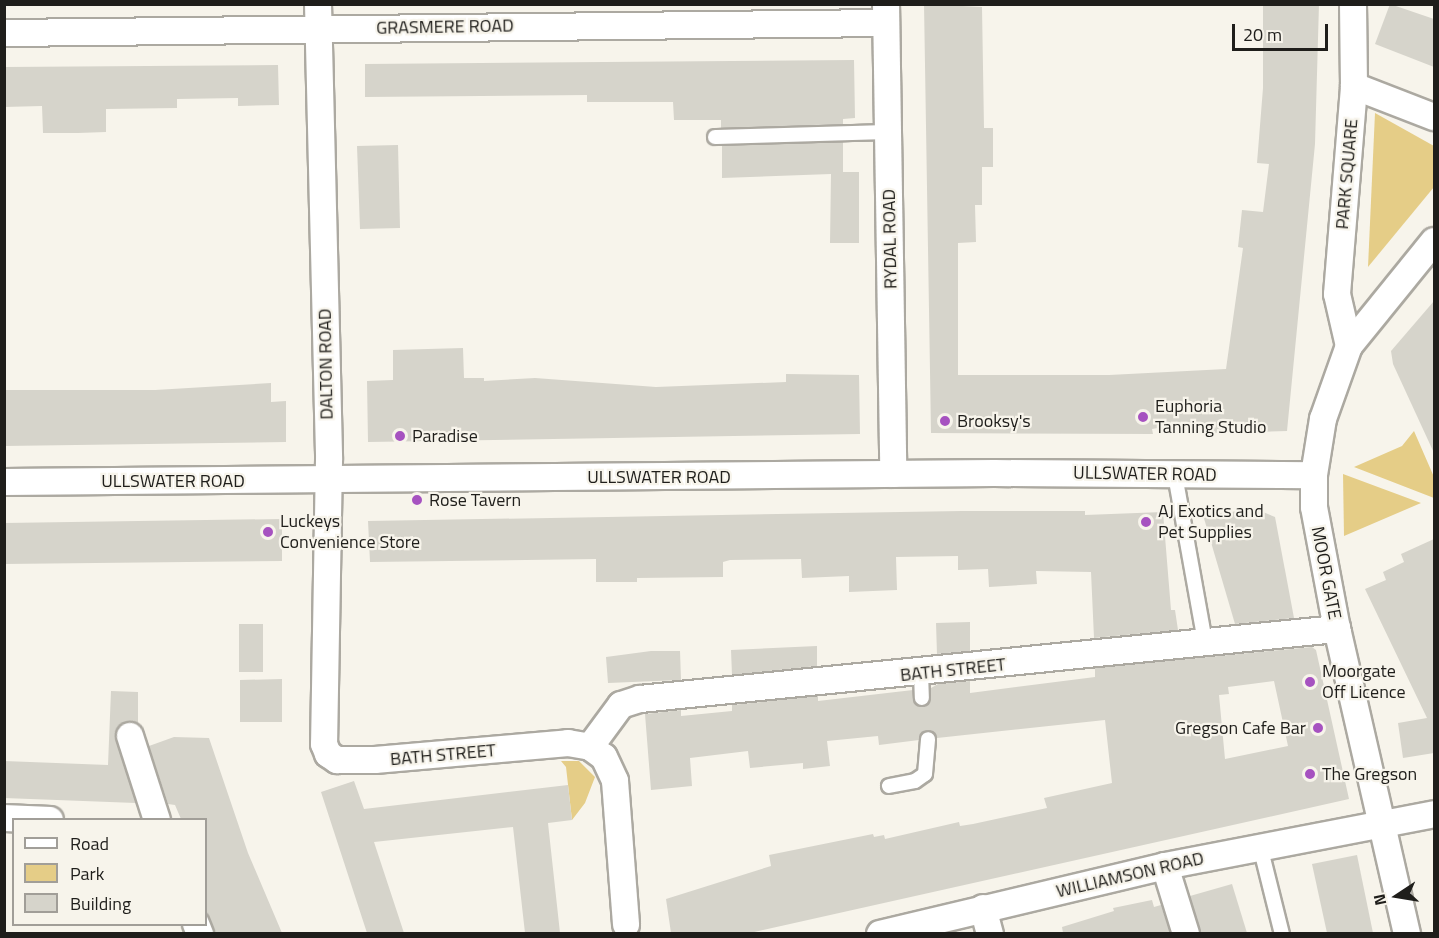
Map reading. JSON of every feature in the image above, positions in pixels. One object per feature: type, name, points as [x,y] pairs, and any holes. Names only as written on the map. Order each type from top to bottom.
[{"type":"street","name":"PARK SQUARE","points":[[1349,346],[1337,294],[1354,86],[1353,4]]},
{"type":"street","name":"GRASMERE ROAD","points":[[4,33],[318,16],[886,14]]},
{"type":"street","name":"RYDAL ROAD","points":[[886,14],[893,474]]},
{"type":"street","name":"DALTON ROAD","points":[[318,16],[328,480],[323,724]]},
{"type":"street","points":[[1354,86],[1434,117]]},
{"type":"street","name":"MOOR GATE","points":[[1407,933],[1337,629],[1314,507],[1314,475],[1323,419],[1349,346],[1434,241]]},
{"type":"street","name":"ULLSWATER ROAD","points":[[4,482],[893,474],[1314,475]]},
{"type":"street","name":"BATH STREET","points":[[323,724],[328,754],[337,760],[379,760],[568,742],[590,747],[621,705],[640,699],[922,685],[1205,642],[1337,629]]},
{"type":"street","points":[[130,736],[157,818]]},
{"type":"street","points":[[590,747],[604,757],[615,781],[626,925]]},
{"type":"street","name":"WILLIAMSON ROAD","points":[[880,933],[1165,866],[1382,822],[1434,814]]},
{"type":"street","points":[[1165,866],[1186,933]]},
{"type":"street","points":[[983,908],[990,933]]},
{"type":"lane","points":[[715,136],[888,132]]},
{"type":"lane","points":[[1175,475],[1205,642]]},
{"type":"lane","points":[[889,786],[915,781],[925,774],[928,740]]},
{"type":"lane","points":[[1260,846],[1282,933]]},
{"type":"green space","points":[[1375,113],[1434,146],[1434,187],[1368,267]]},
{"type":"green space","points":[[1414,431],[1434,477],[1434,498],[1354,467],[1402,446]]},
{"type":"green space","points":[[1343,474],[1421,503],[1344,536]]},
{"type":"green space","points":[[561,761],[579,761],[595,777],[585,803],[572,820],[566,767]]},
{"type":"building","points":[[924,4],[982,7],[984,128],[993,128],[993,167],[982,167],[982,205],[975,205],[976,242],[958,243],[958,375],[1109,375],[1226,369],[1243,248],[1238,247],[1242,210],[1263,212],[1269,164],[1257,163],[1263,88],[1263,4],[1319,4],[1315,144],[1287,431],[1183,434],[1181,424],[1152,429],[1153,434],[931,433]]},
{"type":"building","points":[[1390,4],[1434,19],[1434,67],[1375,44]]},
{"type":"building","points":[[854,60],[855,118],[843,119],[843,124],[721,128],[721,120],[674,120],[673,102],[587,102],[587,95],[365,97],[365,64]]},
{"type":"building","points":[[278,65],[279,105],[238,106],[238,98],[177,99],[177,108],[106,109],[106,132],[43,133],[42,106],[4,107],[4,67]]},
{"type":"building","points":[[843,142],[843,172],[859,172],[859,243],[830,243],[831,174],[722,178],[722,146]]},
{"type":"building","points":[[398,145],[400,228],[360,229],[357,146]]},
{"type":"building","points":[[1434,301],[1434,453],[1393,364],[1391,351]]},
{"type":"building","points":[[463,348],[464,378],[484,378],[484,381],[535,378],[656,387],[786,382],[786,374],[859,375],[860,434],[368,442],[367,381],[393,380],[393,350]]},
{"type":"building","points":[[271,383],[271,402],[286,401],[286,442],[4,446],[4,390],[155,390]]},
{"type":"building","points":[[1256,509],[1275,517],[1294,618],[1235,624],[1203,515]]},
{"type":"building","points":[[1085,511],[1085,515],[1163,512],[1171,610],[1175,610],[1178,630],[1094,638],[1091,572],[1036,571],[1037,584],[989,587],[988,569],[958,570],[958,556],[896,557],[897,590],[849,592],[849,576],[802,578],[801,559],[730,560],[723,562],[723,577],[637,578],[637,582],[596,582],[596,559],[370,562],[368,521]]},
{"type":"building","points":[[282,519],[282,561],[4,564],[4,523]]},
{"type":"building","points":[[1434,539],[1434,753],[1403,758],[1398,723],[1427,718],[1365,589],[1386,580],[1383,572],[1404,562],[1401,554]]},
{"type":"building","points":[[970,622],[970,651],[937,654],[936,623]]},
{"type":"building","points":[[239,624],[263,624],[263,672],[239,672]]},
{"type":"building","points":[[817,646],[817,666],[732,675],[731,650]]},
{"type":"building","points":[[1312,647],[1316,650],[1349,799],[750,933],[671,933],[666,899],[771,866],[769,855],[873,834],[874,837],[884,835],[885,839],[959,822],[960,826],[973,824],[1047,808],[1044,798],[1112,783],[1105,720],[937,738],[928,730],[921,733],[919,740],[879,745],[878,736],[827,741],[830,766],[803,769],[803,763],[750,768],[748,751],[690,758],[692,786],[651,790],[645,714],[681,710],[681,716],[732,711],[732,705],[818,696],[818,701],[913,690],[914,702],[923,707],[930,702],[931,688],[938,684],[970,681],[970,693],[1095,677],[1095,668]],"holes":[[[1274,681],[1288,746],[1225,759],[1219,695],[1229,694],[1228,687]]]},
{"type":"building","points":[[651,651],[680,651],[681,680],[608,683],[606,657]]},
{"type":"building","points":[[282,679],[282,722],[240,722],[240,680]]},
{"type":"building","points":[[111,691],[138,692],[138,724],[125,722],[115,733],[136,803],[4,798],[4,761],[108,765]]},
{"type":"building","points":[[174,737],[209,738],[248,853],[282,933],[215,933],[207,914],[207,818],[181,818],[175,805],[168,804],[149,746]]},
{"type":"building","points":[[354,781],[364,809],[568,785],[572,820],[548,823],[560,933],[525,933],[513,827],[374,842],[404,933],[367,933],[321,792]]},
{"type":"building","points":[[1357,855],[1373,933],[1327,933],[1312,864]]},
{"type":"building","points":[[1232,884],[1247,933],[1201,933],[1190,896]]},
{"type":"building","points":[[1152,900],[1154,907],[1161,905],[1170,933],[1063,933],[1062,927],[1114,911],[1113,908]]},
{"type":"place","name":"Euphoria Tanning Studio","points":[[1143,417]]},
{"type":"place","name":"Brooksy's","points":[[945,421]]},
{"type":"place","name":"Paradise","points":[[400,436]]},
{"type":"place","name":"Rose Tavern","points":[[417,500]]},
{"type":"place","name":"AJ Exotics and Pet Supplies","points":[[1146,522]]},
{"type":"place","name":"Luckeys Convenience Store","points":[[268,532]]},
{"type":"place","name":"Moorgate Off Licence","points":[[1310,682]]},
{"type":"place","name":"Gregson Cafe Bar","points":[[1318,728]]},
{"type":"place","name":"The Gregson","points":[[1310,774]]}]
